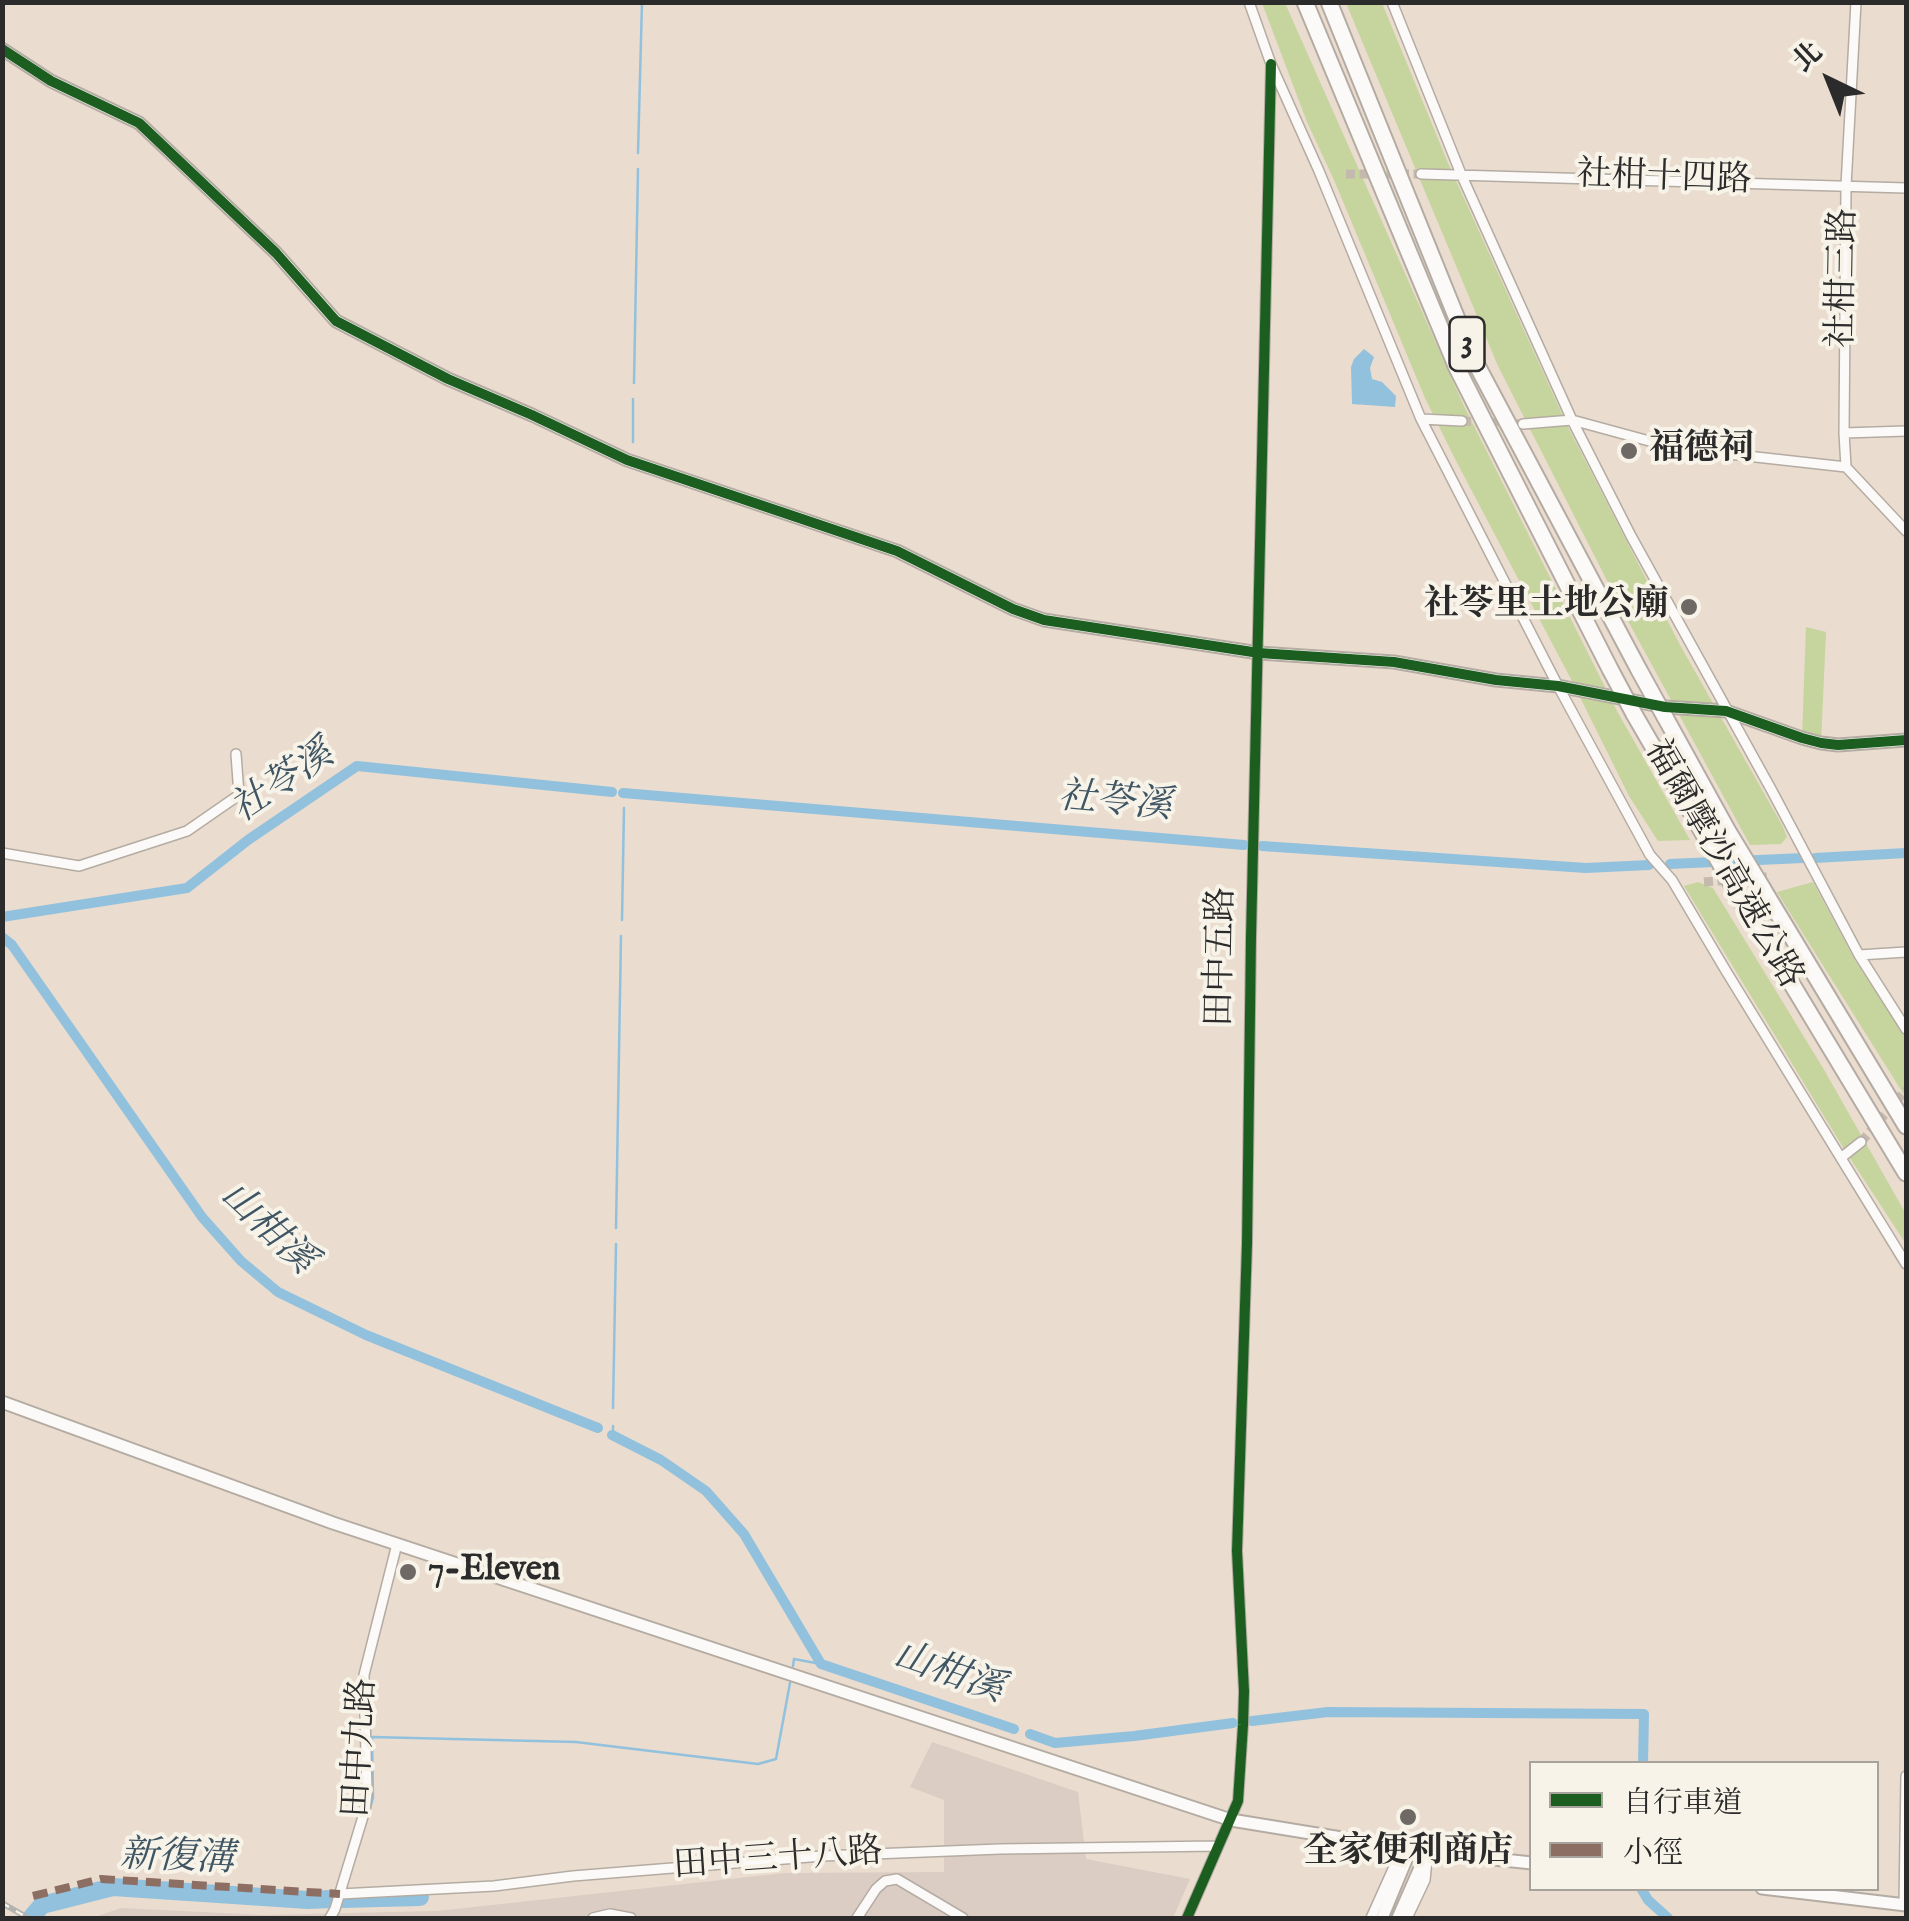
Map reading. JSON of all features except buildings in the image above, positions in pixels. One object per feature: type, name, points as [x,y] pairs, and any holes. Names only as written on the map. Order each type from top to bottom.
[{"type":"highway","name":"福爾摩沙高速公路","points":[[1305,2],[1457,368],[1610,669],[1735,890],[1906,1176]]},
{"type":"highway","name":"福爾摩沙高速公路","points":[[1328,2],[1472,356],[1729,833],[1906,1123]]},
{"type":"street","points":[[1249,2],[1271,64],[1320,171],[1421,419],[1558,686],[1650,855],[1672,880],[1906,1264]]},
{"type":"street","points":[[1392,2],[1461,174],[1572,420],[1859,955],[1906,1029]]},
{"type":"street","name":"社柑三路","points":[[1846,467],[1846,186],[1856,2]]},
{"type":"street","points":[[2,49],[52,81],[139,123],[276,253],[336,321],[448,379],[626,460],[898,551],[1012,610],[1044,620],[1259,654],[1394,662],[1496,680],[1558,686],[1665,707],[1726,711],[1820,743],[1906,740]]},
{"type":"street","name":"田中五路","points":[[1187,1918],[1238,1802],[1244,1691],[1238,1551],[1271,64]]},
{"type":"street","name":"社柑十四路","points":[[1421,174],[1906,188]]},
{"type":"street","points":[[1421,419],[1462,421]]},
{"type":"street","points":[[1523,424],[1572,420],[1675,448],[1846,467],[1906,530]]},
{"type":"street","points":[[1844,434],[1906,431]]},
{"type":"street","points":[[2,852],[78,866],[187,832],[239,795],[236,754]]},
{"type":"street","points":[[1859,955],[1906,952]]},
{"type":"street","points":[[1842,1157],[1860,1142]]},
{"type":"street","points":[[2,1402],[397,1544],[1231,1820],[1427,1852],[1529,1863]]},
{"type":"street","name":"田中九路","points":[[330,1918],[365,1810],[364,1675],[397,1544]]},
{"type":"street","points":[[1787,1891],[1906,1905],[1906,1776]]},
{"type":"street","name":"田中三十八路","points":[[340,1894],[494,1886],[822,1856],[1217,1846]]},
{"type":"street","points":[[1372,1918],[1393,1869],[1410,1848]]},
{"type":"street","points":[[1382,1918],[1410,1848]]},
{"type":"street","points":[[1398,1918],[1427,1852]]},
{"type":"street","points":[[1408,1918],[1426,1880],[1427,1852]]},
{"type":"street","points":[[857,1918],[876,1889],[885,1881],[896,1879],[963,1918]]},
{"type":"street","points":[[593,1918],[610,1914],[630,1918]]},
{"type":"shaded area","points":[[932,1742],[1078,1792],[1086,1859],[1190,1879],[1173,1918],[92,1918],[121,1908],[263,1915],[437,1911],[785,1873],[944,1872],[944,1800],[910,1787]]},
{"type":"green space","points":[[1262,3],[1285,3],[1463,404],[1617,711],[1690,840],[1658,841],[1629,796],[1454,457],[1307,122]]},
{"type":"green space","points":[[1346,3],[1382,3],[1448,163],[1567,425],[1680,645],[1782,825],[1787,837],[1781,844],[1750,845],[1622,610],[1498,366]]},
{"type":"green space","points":[[1806,627],[1826,632],[1821,743],[1802,738]]},
{"type":"green space","points":[[1698,882],[1713,888],[1823,1068],[1906,1214],[1906,1244],[1684,886]]},
{"type":"green space","points":[[1813,882],[1856,962],[1906,1036],[1906,1098],[1777,892]]},
{"type":"water","points":[[1364,349],[1374,357],[1372,379],[1382,382],[1396,396],[1395,407],[1352,404],[1351,367]]},
{"type":"waterway","points":[[638,153],[642,2]]},
{"type":"waterway","points":[[634,383],[638,169]]},
{"type":"waterway","points":[[633,399],[633,442]]},
{"type":"waterway","name":"社苓溪","points":[[2,917],[187,888],[248,840],[357,766],[612,792]]},
{"type":"waterway","name":"社苓溪","points":[[623,793],[1244,845]]},
{"type":"waterway","points":[[622,920],[624,808]]},
{"type":"waterway","name":"社苓溪","points":[[1262,846],[1586,868],[1649,865]]},
{"type":"waterway","name":"社苓溪","points":[[1815,858],[1906,853]]},
{"type":"waterway","name":"社苓溪","points":[[1670,864],[1803,858]]},
{"type":"waterway","points":[[616,1228],[621,936]]},
{"type":"waterway","name":"山柑溪","points":[[2,937],[12,945],[202,1217],[241,1261],[278,1292],[366,1335],[598,1428]]},
{"type":"waterway","points":[[613,1408],[616,1244]]},
{"type":"waterway","points":[[613,1426],[613,1435]]},
{"type":"waterway","name":"山柑溪","points":[[612,1435],[661,1460],[706,1491],[744,1534],[821,1664],[1014,1729]]},
{"type":"waterway","points":[[793,1666],[794,1659],[821,1664]]},
{"type":"waterway","points":[[369,1812],[373,1798],[372,1737],[576,1742],[758,1764],[776,1759],[790,1683]]},
{"type":"waterway","name":"山柑溪","points":[[1252,1721],[1328,1712],[1644,1714],[1643,1761]]},
{"type":"waterway","name":"山柑溪","points":[[1030,1734],[1055,1743],[1233,1723]]},
{"type":"waterway","name":"新復溝","points":[[31,1918],[42,1905],[113,1887],[330,1899]]},
{"type":"waterway","name":"山柑溪","points":[[1643,1891],[1668,1918]]},
{"type":"waterway","name":"新復溝","points":[[341,1899],[420,1897]]},
{"type":"tunnel","points":[[1346,174],[1421,174]]},
{"type":"tunnel","points":[[1462,421],[1523,424]]},
{"type":"tunnel","points":[[1704,882],[1768,877]]},
{"type":"tunnel","points":[[1861,1142],[1906,1090]]},
{"type":"railway","points":[[2,1903],[28,1918]]},
{"type":"marked path","points":[[33,1896],[101,1879],[340,1894]]},
{"type":"cycle path","points":[[2,49],[51,81],[139,123],[276,253],[336,321],[448,379],[627,460],[897,551],[1013,609],[1044,620],[1259,653],[1394,662],[1496,680],[1558,686],[1665,707],[1726,711],[1821,743],[1906,740]]},
{"type":"cycle path","points":[[1187,1918],[1238,1801],[1243,1725],[1237,1551],[1271,64]]},
{"type":"place","name":"福德祠","points":[[1629,451]]},
{"type":"place","name":"社苓里土地公廟","points":[[1689,607]]},
{"type":"place","name":"7-Eleven","points":[[408,1572]]},
{"type":"place","name":"全家便利商店","points":[[1408,1817]]}]
